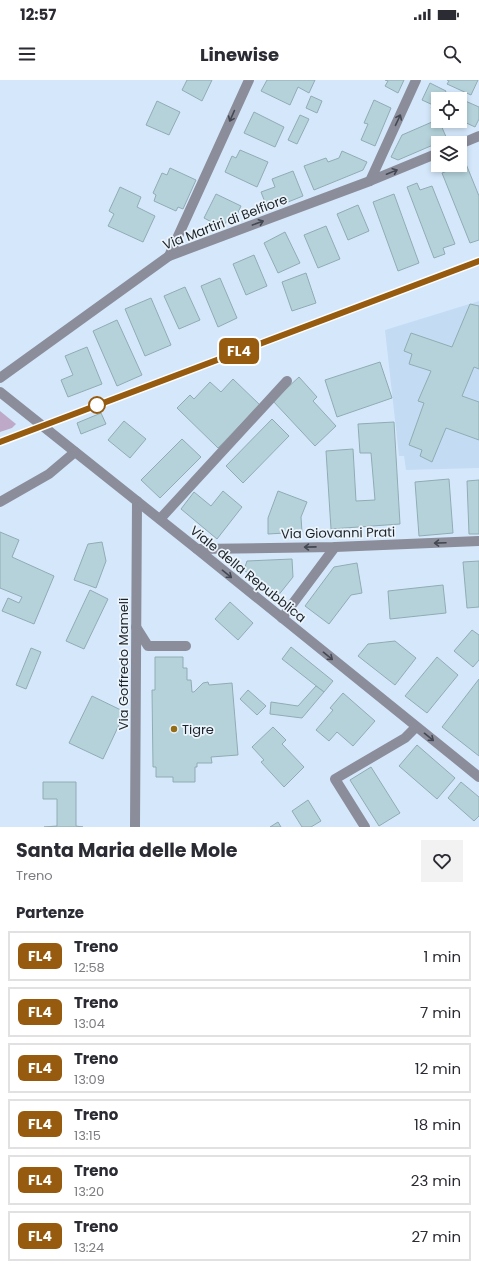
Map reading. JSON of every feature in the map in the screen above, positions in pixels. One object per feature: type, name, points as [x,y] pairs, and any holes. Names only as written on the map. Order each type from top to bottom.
[{"type":"street","points":[[169,256],[249,80]]},
{"type":"street","points":[[370,181],[416,80]]},
{"type":"street","points":[[467,141],[479,136]]},
{"type":"street","name":"Via Martiri di Belfiore","points":[[0,378],[169,256],[370,181],[431,156]]},
{"type":"street","points":[[160,519],[287,381]]},
{"type":"street","name":"Viale della Repubblica","points":[[0,392],[160,519],[479,778]]},
{"type":"street","points":[[0,502],[49,474],[75,452]]},
{"type":"street","name":"Via Goffredo Mameli","points":[[135,827],[137,501]]},
{"type":"street","name":"Via Giovanni Prati","points":[[197,549],[335,547],[479,541]]},
{"type":"street","points":[[282,618],[335,547]]},
{"type":"street","points":[[136,627],[148,646],[186,646]]},
{"type":"street","points":[[365,827],[335,779],[405,738],[416,727]]},
{"type":"shaded area","points":[[479,301],[479,468],[406,470],[404,456],[399,456],[385,330]]},
{"type":"shaded area","points":[[0,411],[16,424],[12,428],[0,432]]},
{"type":"building","points":[[187,80],[212,80],[202,101],[182,90]]},
{"type":"building","points":[[267,80],[315,80],[309,93],[298,87],[290,105],[261,91]]},
{"type":"building","points":[[385,80],[404,80],[398,93],[385,86],[388,81]]},
{"type":"building","points":[[447,80],[478,80],[471,95],[447,84],[449,81]]},
{"type":"building","points":[[430,83],[446,91],[431,92],[431,104],[422,100]]},
{"type":"building","points":[[311,96],[322,101],[317,113],[306,108]]},
{"type":"building","points":[[374,100],[391,108],[375,146],[361,140],[368,124],[364,123]]},
{"type":"building","points":[[157,101],[180,112],[169,135],[146,125]]},
{"type":"building","points":[[467,102],[479,107],[479,119],[475,127],[467,123]]},
{"type":"building","points":[[254,112],[284,127],[275,147],[244,133]]},
{"type":"building","points":[[300,115],[309,119],[297,144],[288,140]]},
{"type":"building","points":[[431,122],[431,128],[442,128],[446,136],[431,136],[431,146],[398,160],[391,157],[402,135]]},
{"type":"building","points":[[240,150],[268,162],[257,187],[225,172],[232,156],[236,158]]},
{"type":"building","points":[[342,151],[367,162],[363,170],[314,190],[304,166],[326,158],[328,162],[339,158]]},
{"type":"building","points":[[467,166],[479,196],[479,240],[470,243],[442,173],[467,172]]},
{"type":"building","points":[[170,168],[196,180],[183,209],[178,207],[176,211],[154,201],[156,195],[153,193],[162,173],[167,175]]},
{"type":"building","points":[[293,171],[303,196],[268,210],[261,192],[275,187],[272,179]]},
{"type":"building","points":[[417,183],[420,190],[432,186],[455,244],[443,248],[445,254],[434,258],[407,187]]},
{"type":"building","points":[[120,187],[141,197],[137,207],[155,216],[143,242],[108,226],[114,214],[109,211]]},
{"type":"building","points":[[216,194],[241,206],[234,221],[228,218],[223,228],[204,218]]},
{"type":"building","points":[[394,194],[419,263],[398,271],[373,202]]},
{"type":"building","points":[[358,205],[369,231],[348,240],[337,214]]},
{"type":"building","points":[[326,226],[340,259],[318,268],[304,235]]},
{"type":"building","points":[[285,232],[300,263],[278,273],[264,243]]},
{"type":"building","points":[[254,255],[267,286],[246,295],[233,264]]},
{"type":"building","points":[[306,273],[316,303],[292,311],[282,282]]},
{"type":"building","points":[[220,278],[237,318],[218,327],[201,286]]},
{"type":"building","points":[[185,287],[200,320],[179,329],[164,296]]},
{"type":"building","points":[[151,298],[171,345],[145,356],[125,309]]},
{"type":"building","points":[[470,304],[479,306],[479,369],[474,367],[462,396],[479,402],[479,440],[446,428],[432,462],[420,456],[422,450],[409,445],[424,403],[418,401],[431,371],[409,364],[412,354],[404,351],[411,333],[452,347]]},
{"type":"building","points":[[117,320],[142,375],[117,386],[93,331]]},
{"type":"building","points":[[87,347],[102,384],[68,397],[61,380],[73,375],[65,356]]},
{"type":"building","points":[[380,362],[392,398],[337,417],[325,380]]},
{"type":"building","points":[[299,377],[317,397],[313,401],[336,426],[315,446],[273,401]]},
{"type":"building","points":[[233,379],[260,405],[218,448],[177,408],[190,395],[194,399],[210,382],[221,392]]},
{"type":"building","points":[[101,413],[106,424],[81,434],[77,423]]},
{"type":"building","points":[[272,419],[289,436],[243,483],[226,466]]},
{"type":"building","points":[[124,421],[146,439],[130,458],[108,440]]},
{"type":"building","points":[[394,422],[400,524],[331,529],[326,451],[353,449],[356,501],[375,500],[371,453],[360,453],[358,424]]},
{"type":"building","points":[[182,439],[201,457],[160,498],[141,480]]},
{"type":"building","points":[[449,479],[453,533],[419,536],[415,482]]},
{"type":"building","points":[[479,480],[479,534],[469,534],[467,481]]},
{"type":"building","points":[[223,491],[242,507],[217,539],[181,509],[194,492],[211,506]]},
{"type":"building","points":[[278,491],[307,502],[301,517],[302,532],[268,534],[268,518]]},
{"type":"building","points":[[0,532],[19,540],[12,557],[54,576],[34,624],[2,611],[8,598],[19,603],[22,597],[0,588]]},
{"type":"building","points":[[102,542],[106,561],[96,588],[74,580],[88,544]]},
{"type":"building","points":[[292,559],[293,577],[277,597],[244,570],[247,561]]},
{"type":"building","points":[[479,561],[479,607],[467,608],[463,562]]},
{"type":"building","points":[[357,563],[362,593],[351,595],[329,624],[305,606],[334,567]]},
{"type":"building","points":[[443,585],[446,613],[390,619],[388,591]]},
{"type":"building","points":[[90,590],[108,599],[84,649],[66,641]]},
{"type":"building","points":[[230,602],[253,623],[238,640],[215,619]]},
{"type":"building","points":[[472,630],[479,635],[479,660],[473,667],[454,651]]},
{"type":"building","points":[[395,641],[416,658],[395,685],[358,656],[368,644]]},
{"type":"building","points":[[291,647],[333,681],[324,692],[282,659]]},
{"type":"building","points":[[31,648],[41,652],[26,689],[16,685]]},
{"type":"building","points":[[155,657],[183,657],[183,668],[187,668],[187,680],[191,680],[192,692],[194,692],[203,683],[208,682],[209,685],[232,683],[238,755],[211,757],[212,763],[197,763],[197,767],[195,767],[195,782],[173,782],[173,777],[156,777],[156,767],[153,767],[152,690],[155,690]]},
{"type":"building","points":[[437,657],[458,675],[427,713],[405,696]]},
{"type":"building","points":[[479,679],[479,756],[442,727]]},
{"type":"building","points":[[316,686],[324,692],[302,718],[270,714],[271,702],[298,706]]},
{"type":"building","points":[[248,690],[266,706],[257,715],[240,699]]},
{"type":"building","points":[[343,693],[375,721],[353,746],[337,732],[329,741],[316,730],[333,710],[330,708]]},
{"type":"building","points":[[92,696],[125,712],[103,759],[69,743]]},
{"type":"building","points":[[273,727],[286,740],[282,744],[304,767],[284,787],[261,762],[264,760],[252,747]]},
{"type":"building","points":[[417,745],[455,778],[437,799],[399,766]]},
{"type":"building","points":[[371,767],[400,813],[379,826],[350,780]]},
{"type":"building","points":[[43,782],[76,782],[76,826],[83,827],[44,827],[57,826],[57,799],[43,799]]},
{"type":"building","points":[[461,782],[479,797],[479,816],[474,821],[448,798]]},
{"type":"building","points":[[308,800],[321,821],[311,827],[302,827],[292,811]]},
{"type":"building","points":[[278,822],[281,827],[270,827]]},
{"type":"railway","points":[[0,442],[479,261]]},
{"type":"train","name":"FL4","points":[[0,442],[479,261]]},
{"type":"place","name":"Tigre","points":[[174,729]]}]
